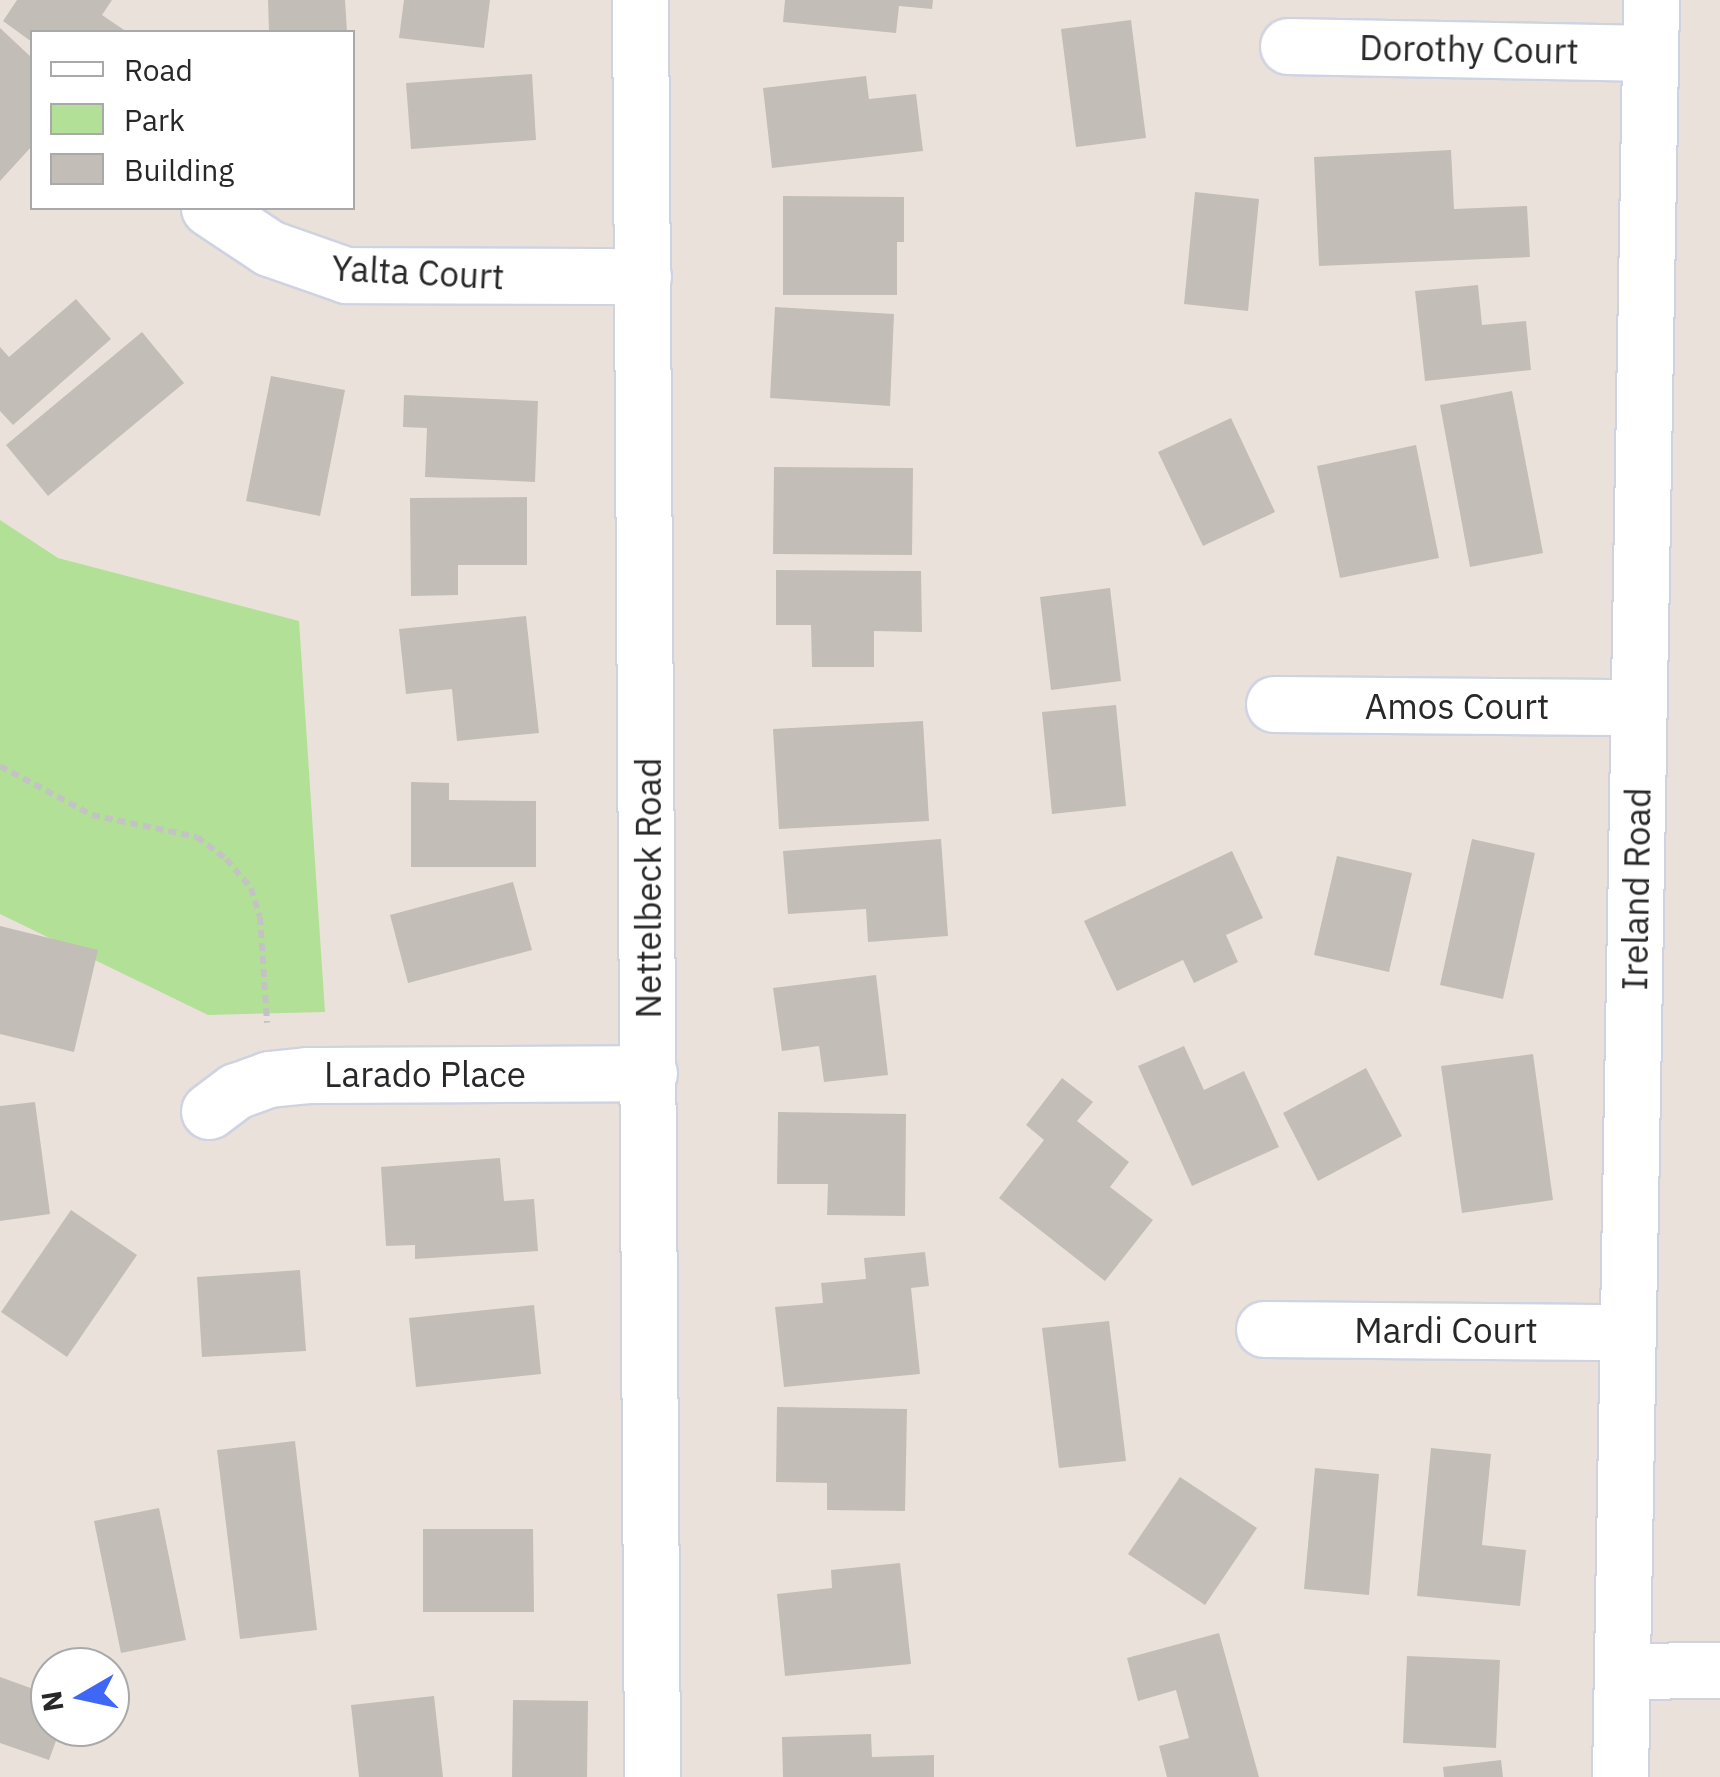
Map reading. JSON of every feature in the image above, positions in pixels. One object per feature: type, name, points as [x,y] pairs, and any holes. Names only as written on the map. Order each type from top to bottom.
[{"type":"street","name":"Nettelbeck Road","points":[[640,0],[652,1777]]},
{"type":"street","name":"Ireland Road","points":[[1620,1777],[1651,0]]},
{"type":"street","name":"Dorothy Court","points":[[1288,46],[1650,53]]},
{"type":"street","name":"Yalta Court","points":[[212,210],[269,248],[346,275],[643,276]]},
{"type":"street","name":"Amos Court","points":[[1274,704],[1640,707]]},
{"type":"street","name":"Larado Place","points":[[209,1111],[236,1091],[270,1080],[307,1075],[649,1073]]},
{"type":"street","name":"Mardi Court","points":[[1264,1329],[1628,1332]]},
{"type":"street","points":[[1622,1671],[1720,1670]]},
{"type":"path","points":[[0,766],[92,816],[197,837],[226,860],[251,888],[265,959],[270,1080]]},
{"type":"green space","points":[[0,520],[58,558],[299,621],[325,1012],[208,1015],[0,914]]},
{"type":"building","points":[[17,0],[112,0],[102,15],[124,30],[30,30],[30,41],[3,21]]},
{"type":"building","points":[[268,0],[345,0],[347,30],[269,30]]},
{"type":"building","points":[[404,0],[490,0],[484,48],[399,38]]},
{"type":"building","points":[[785,0],[933,0],[932,9],[899,6],[896,33],[783,22]]},
{"type":"building","points":[[1131,20],[1146,138],[1076,147],[1061,29]]},
{"type":"building","points":[[0,28],[30,56],[30,148],[0,181]]},
{"type":"building","points":[[532,74],[536,140],[411,149],[406,83]]},
{"type":"building","points":[[866,76],[869,99],[916,94],[923,151],[772,168],[763,88]]},
{"type":"building","points":[[1451,150],[1454,209],[1527,206],[1530,257],[1319,266],[1314,157]]},
{"type":"building","points":[[1195,192],[1259,199],[1248,311],[1184,304]]},
{"type":"building","points":[[783,196],[904,197],[904,242],[897,242],[897,295],[783,295]]},
{"type":"building","points":[[1478,285],[1482,325],[1526,321],[1531,370],[1425,381],[1415,291]]},
{"type":"building","points":[[76,299],[111,339],[13,425],[0,411],[0,347],[9,357]]},
{"type":"building","points":[[775,307],[894,314],[890,406],[770,398]]},
{"type":"building","points":[[142,332],[184,383],[48,496],[6,445]]},
{"type":"building","points":[[271,376],[345,390],[320,516],[246,501]]},
{"type":"building","points":[[1512,391],[1543,553],[1470,567],[1440,405]]},
{"type":"building","points":[[404,395],[538,401],[535,482],[425,477],[427,428],[403,427]]},
{"type":"building","points":[[1231,418],[1275,512],[1203,546],[1158,452]]},
{"type":"building","points":[[1416,445],[1439,558],[1340,578],[1317,466]]},
{"type":"building","points":[[774,467],[913,468],[912,555],[773,554]]},
{"type":"building","points":[[527,497],[527,565],[458,565],[458,595],[411,596],[410,498]]},
{"type":"building","points":[[776,570],[921,571],[922,632],[874,631],[874,667],[812,667],[811,625],[776,625]]},
{"type":"building","points":[[1110,588],[1121,681],[1051,690],[1040,597]]},
{"type":"building","points":[[526,616],[539,733],[457,741],[452,689],[406,694],[399,629]]},
{"type":"building","points":[[1116,705],[1126,806],[1052,814],[1042,712]]},
{"type":"building","points":[[923,721],[929,821],[779,829],[773,729]]},
{"type":"building","points":[[411,782],[449,783],[449,800],[536,801],[536,867],[411,867]]},
{"type":"building","points":[[941,839],[948,936],[868,942],[866,909],[788,914],[783,851]]},
{"type":"building","points":[[1472,839],[1535,853],[1503,999],[1440,985]]},
{"type":"building","points":[[1232,851],[1263,918],[1226,935],[1238,962],[1194,983],[1183,960],[1117,991],[1084,921]]},
{"type":"building","points":[[1337,856],[1412,873],[1389,972],[1314,955]]},
{"type":"building","points":[[513,882],[532,950],[408,983],[390,915]]},
{"type":"building","points":[[0,926],[98,950],[74,1052],[0,1034]]},
{"type":"building","points":[[876,975],[888,1075],[824,1082],[819,1046],[782,1051],[773,988]]},
{"type":"building","points":[[1184,1046],[1204,1090],[1244,1071],[1279,1147],[1192,1186],[1138,1066]]},
{"type":"building","points":[[1533,1054],[1553,1200],[1462,1213],[1441,1066]]},
{"type":"building","points":[[1366,1068],[1402,1136],[1318,1181],[1283,1113]]},
{"type":"building","points":[[1062,1078],[1093,1102],[1077,1121],[1129,1162],[1110,1187],[1153,1220],[1105,1281],[999,1198],[1044,1140],[1026,1125]]},
{"type":"building","points":[[35,1102],[50,1214],[0,1221],[0,1106]]},
{"type":"building","points":[[778,1112],[906,1114],[905,1216],[827,1215],[828,1184],[777,1184]]},
{"type":"building","points":[[500,1158],[504,1201],[534,1199],[538,1251],[415,1259],[415,1245],[386,1246],[381,1167]]},
{"type":"building","points":[[71,1210],[137,1255],[67,1357],[1,1312]]},
{"type":"building","points":[[925,1252],[929,1286],[911,1288],[920,1374],[784,1387],[775,1307],[823,1303],[821,1283],[866,1279],[864,1258]]},
{"type":"building","points":[[300,1270],[306,1351],[202,1357],[197,1277]]},
{"type":"building","points":[[534,1305],[541,1374],[416,1387],[409,1318]]},
{"type":"building","points":[[1109,1321],[1126,1461],[1059,1468],[1042,1328]]},
{"type":"building","points":[[777,1407],[907,1409],[905,1511],[827,1510],[827,1483],[776,1482]]},
{"type":"building","points":[[295,1441],[317,1630],[240,1639],[217,1450]]},
{"type":"building","points":[[1431,1448],[1491,1454],[1482,1545],[1526,1550],[1520,1606],[1417,1596]]},
{"type":"building","points":[[1315,1468],[1379,1474],[1369,1595],[1304,1589]]},
{"type":"building","points":[[1180,1477],[1257,1528],[1205,1605],[1128,1554]]},
{"type":"building","points":[[159,1508],[186,1640],[130,1651],[130,1647],[120,1647],[94,1521]]},
{"type":"building","points":[[423,1529],[533,1529],[534,1612],[423,1612]]},
{"type":"building","points":[[900,1563],[911,1664],[785,1676],[777,1594],[832,1588],[831,1570]]},
{"type":"building","points":[[1219,1633],[1259,1777],[1167,1777],[1159,1746],[1189,1738],[1176,1690],[1138,1701],[1127,1658]]},
{"type":"building","points":[[1407,1656],[1500,1660],[1496,1748],[1403,1743]]},
{"type":"building","points":[[0,1677],[30,1688],[30,1747],[54,1747],[49,1760],[0,1743]]},
{"type":"building","points":[[434,1696],[443,1777],[359,1777],[351,1705]]},
{"type":"building","points":[[513,1700],[588,1701],[587,1777],[512,1777]]},
{"type":"building","points":[[871,1734],[872,1757],[934,1755],[934,1777],[783,1777],[782,1737]]},
{"type":"building","points":[[1501,1760],[1503,1777],[1444,1777],[1443,1767]]}]
